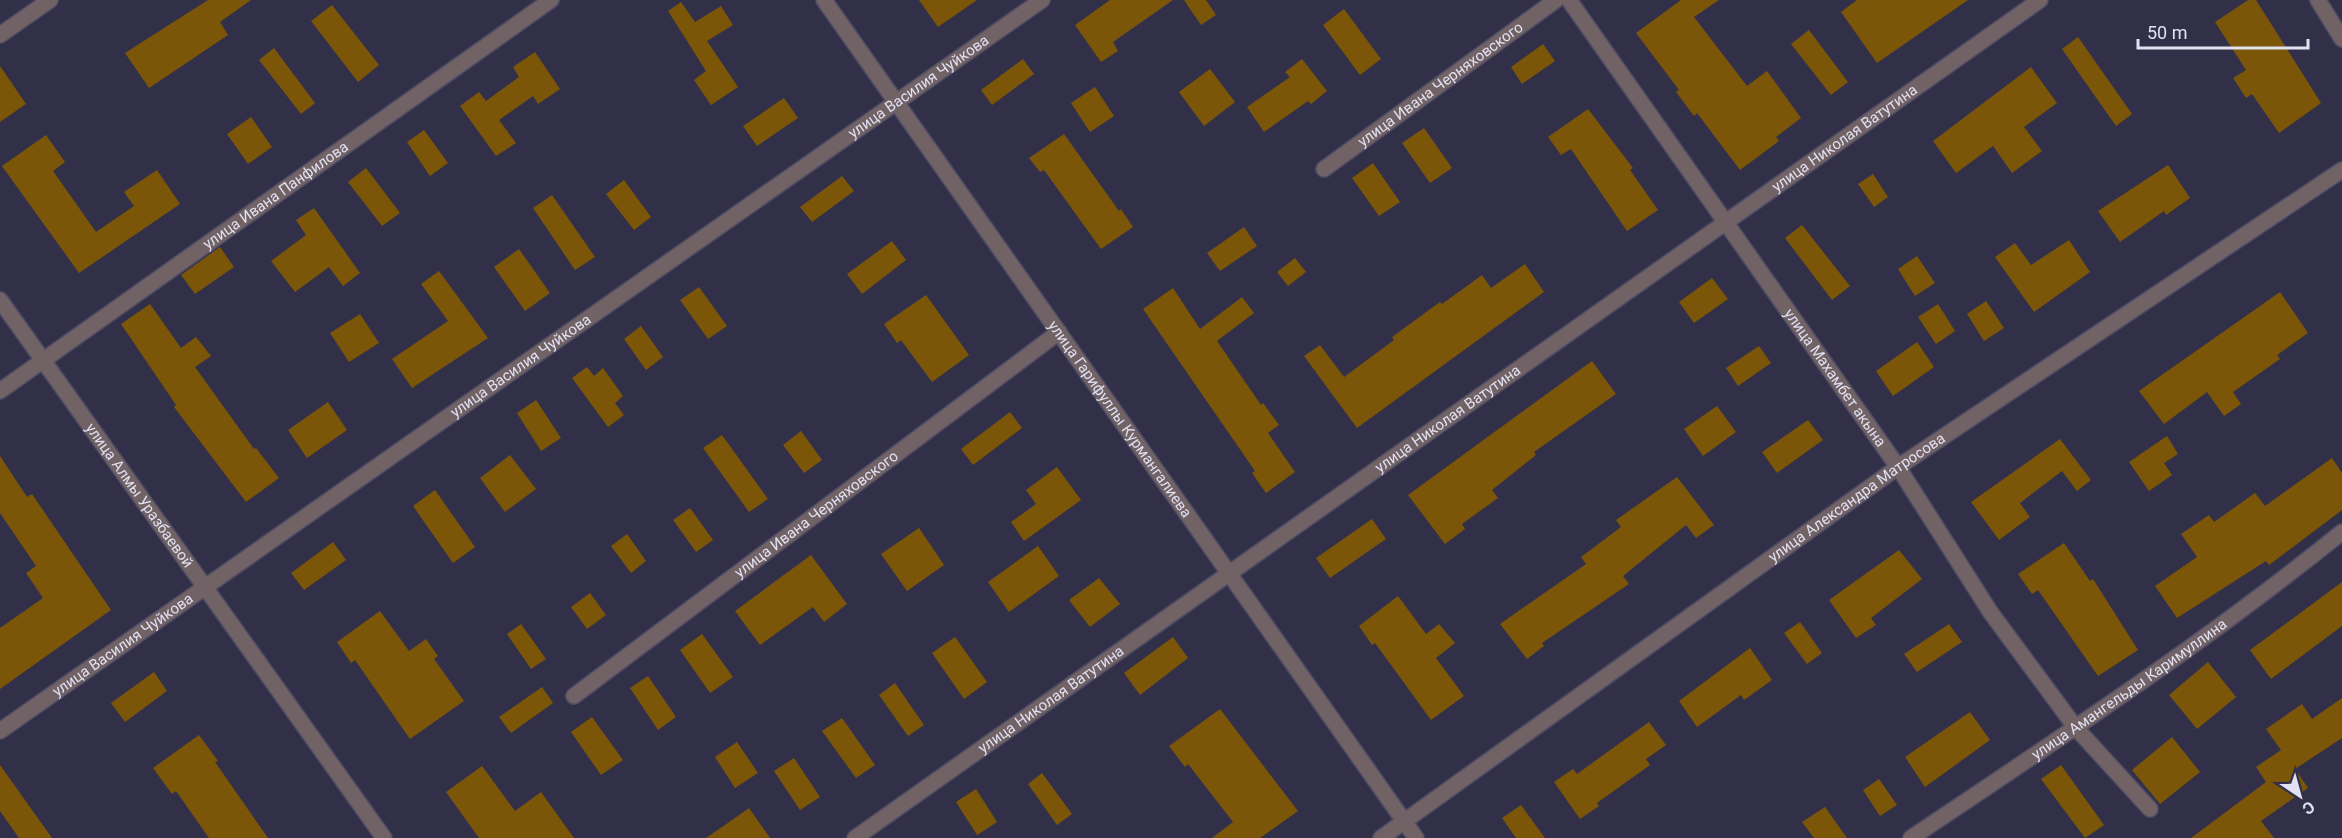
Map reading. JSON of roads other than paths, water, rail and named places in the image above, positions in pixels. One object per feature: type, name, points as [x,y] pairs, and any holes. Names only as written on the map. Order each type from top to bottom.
[{"type":"street","points":[[0,35],[50,0]]},
{"type":"street","name":"улица Ивана Панфилова","points":[[0,392],[551,0]]},
{"type":"street","name":"улица Гарифуллы Курмангалиева","points":[[824,0],[893,102],[1059,332],[1228,575],[1416,838]]},
{"type":"street","name":"улица Василия Чуйкова","points":[[0,731],[893,102],[1042,0]]},
{"type":"street","name":"улица Ивана Черняховского","points":[[1324,169],[1557,0]]},
{"type":"street","name":"улица Махамбет акына","points":[[1569,0],[1898,467],[1991,613],[2076,728],[2150,809]]},
{"type":"street","name":"улица Николая Ватутина","points":[[855,838],[2040,0]]},
{"type":"street","points":[[2318,0],[2342,39]]},
{"type":"street","name":"улица Александра Матросова","points":[[1381,838],[1898,467],[2342,170]]},
{"type":"street","name":"улица Алмы Уразбаевой","points":[[0,300],[204,586],[375,835]]},
{"type":"street","name":"улица Ивана Черняховского","points":[[574,696],[1059,332]]},
{"type":"street","name":"улица Амангельды Каримуллина","points":[[1911,838],[2076,728],[2283,579],[2342,532]]}]
